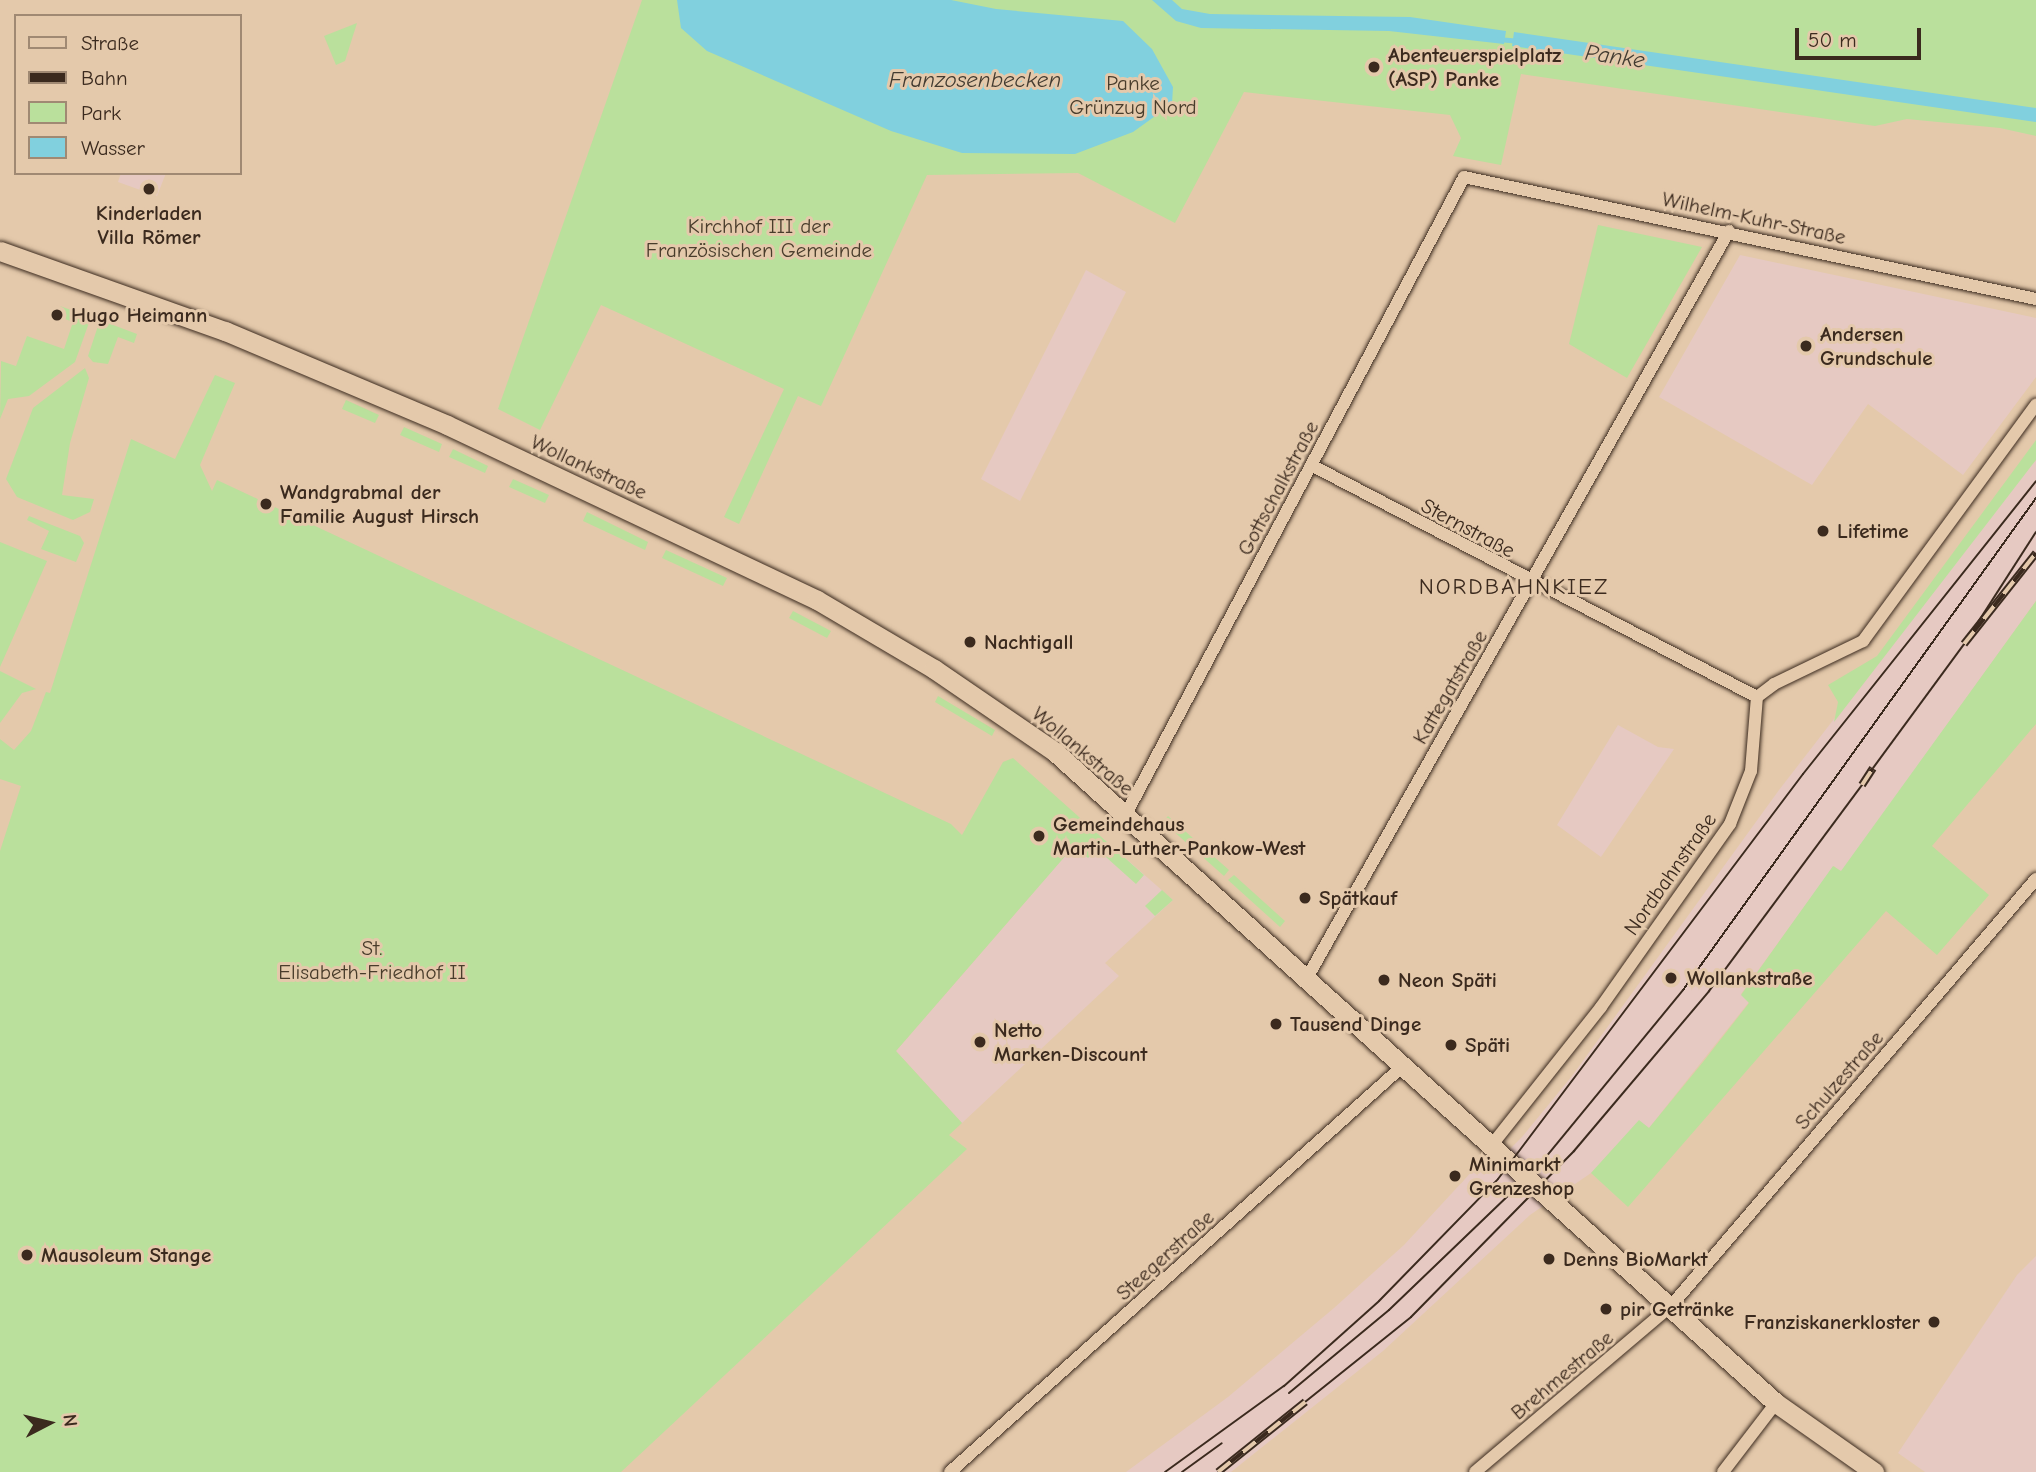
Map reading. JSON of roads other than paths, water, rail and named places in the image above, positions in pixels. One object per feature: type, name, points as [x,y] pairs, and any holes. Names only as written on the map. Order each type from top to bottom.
[{"type":"main road","name":"Wollankstraße","points":[[0,251],[233,334],[447,425],[817,600],[1028,732],[1404,1065],[1776,1403],[1874,1472]]},
{"type":"street","name":"Wilhelm-Kuhr-Straße","points":[[1464,177],[1729,231],[2036,299]]},
{"type":"street","name":"Gottschalkstraße","points":[[1125,816],[1464,177]]},
{"type":"street","name":"Kattegatstraße","points":[[1307,978],[1729,231]]},
{"type":"street","points":[[1757,698],[1774,684],[1863,641],[2036,405]]},
{"type":"street","name":"Sternstraße","points":[[1311,465],[1531,584],[1757,698]]},
{"type":"street","name":"Nordbahnstraße","points":[[1491,1146],[1601,1007],[1730,824],[1751,771],[1757,698]]},
{"type":"street","name":"Schulzestraße","points":[[1671,1306],[2036,879]]},
{"type":"street","name":"Steegerstraße","points":[[950,1472],[1404,1065]]},
{"type":"street","name":"Brehmestraße","points":[[1475,1472],[1671,1306]]},
{"type":"street","points":[[1723,1472],[1776,1403]]},
{"type":"water","name":"Franzosenbecken","points":[[677,0],[951,0],[996,9],[1123,21],[1152,49],[1173,87],[1172,104],[1133,132],[1075,154],[962,153],[891,131],[707,51],[681,28]]},
{"type":"water","points":[[1152,0],[1172,0],[1182,9],[1210,14],[1410,17],[1506,31],[1504,44],[1389,31],[1201,28],[1176,21]]},
{"type":"water","points":[[1514,32],[2036,108],[2036,122],[1512,46]]},
{"type":"waterway","name":"Panke","points":[[1498,39],[1520,41]]},
{"type":"tram line","points":[[1165,1472],[1284,1386],[1379,1301],[1498,1179],[1803,774],[2036,481]]},
{"type":"tram line","points":[[1545,1158],[1683,990],[2036,498]]},
{"type":"tram line","points":[[1873,768],[1964,644],[2036,532]]},
{"type":"tram line","points":[[1305,1402],[1411,1317],[1574,1151],[1709,991],[1862,785]]},
{"type":"tram line","points":[[1289,1393],[1389,1310],[1512,1192]]},
{"type":"tram line","points":[[1182,1472],[1222,1443]]},
{"type":"railway","points":[[1964,644],[2036,553]]},
{"type":"railway","points":[[1862,785],[1873,768]]},
{"type":"railway","points":[[1218,1472],[1305,1402]]},
{"type":"place","name":"Abenteuerspielplatz (ASP) Panke","points":[[1374,67]]},
{"type":"place","name":"Kinderladen Villa Römer","points":[[149,189]]},
{"type":"place","name":"Hugo Heimann","points":[[57,315]]},
{"type":"place","name":"Andersen Grundschule","points":[[1806,346]]},
{"type":"place","name":"Wandgrabmal der Familie August Hirsch","points":[[266,504]]},
{"type":"place","name":"Lifetime","points":[[1823,531]]},
{"type":"place","name":"Nachtigall","points":[[970,642]]},
{"type":"place","name":"Gemeindehaus Martin-Luther-Pankow-West","points":[[1039,836]]},
{"type":"place","name":"Spätkauf","points":[[1305,898]]},
{"type":"place","name":"Wollankstraße","points":[[1671,978]]},
{"type":"place","name":"Neon Späti","points":[[1384,980]]},
{"type":"place","name":"Tausend Dinge","points":[[1276,1024]]},
{"type":"place","name":"Netto Marken-Discount","points":[[980,1042]]},
{"type":"place","name":"Späti","points":[[1451,1045]]},
{"type":"place","name":"Minimarkt Grenzeshop","points":[[1455,1176]]},
{"type":"place","name":"Mausoleum Stange","points":[[27,1255]]},
{"type":"place","name":"Denns BioMarkt","points":[[1549,1259]]},
{"type":"place","name":"pir Getränke","points":[[1606,1309]]},
{"type":"place","name":"Franziskanerkloster","points":[[1934,1322]]},
{"type":"district","name":"NORDBAHNKIEZ","points":[[1514,587]]},
{"type":"park label","name":"Panke Grünzug Nord","points":[[1133,95]]},
{"type":"park label","name":"Kirchhof III der Französischen Gemeinde","points":[[759,238]]},
{"type":"park label","name":"St. Elisabeth-Friedhof II","points":[[372,960]]}]
